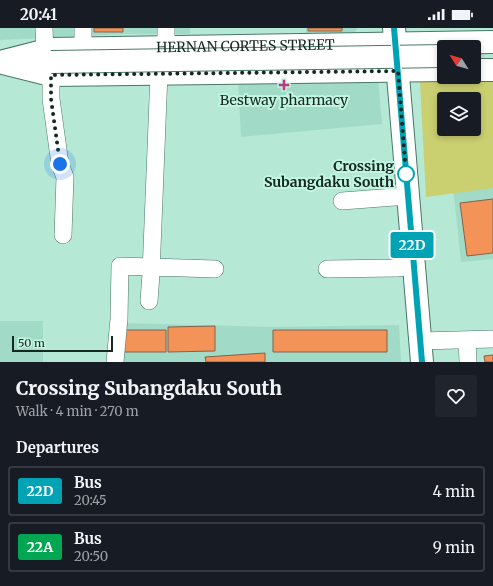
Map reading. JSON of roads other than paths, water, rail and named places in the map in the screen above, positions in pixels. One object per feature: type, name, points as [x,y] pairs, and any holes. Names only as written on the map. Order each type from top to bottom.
[{"type":"main road","points":[[424,28],[437,44]]},
{"type":"main road","name":"HERNAN CORTES STREET","points":[[49,62],[51,49],[83,38],[395,36],[437,49]]},
{"type":"main road","points":[[395,36],[422,362]]},
{"type":"main road","name":"HERNAN CORTES STREET","points":[[481,44],[493,42]]},
{"type":"main road","name":"HERNAN CORTES STREET","points":[[0,62],[49,62],[437,50]]},
{"type":"main road","points":[[481,56],[493,56]]},
{"type":"main road","name":"HERNAN CORTES STREET","points":[[49,62],[159,73],[437,70]]},
{"type":"main road","points":[[481,70],[493,70]]},
{"type":"street","points":[[44,28],[49,62],[51,99],[60,164],[65,177],[63,235]]},
{"type":"street","points":[[149,301],[159,73]]},
{"type":"street","points":[[342,201],[408,196]]},
{"type":"street","points":[[115,362],[119,319],[120,266],[215,269]]},
{"type":"street","points":[[327,269],[397,268],[414,266]]},
{"type":"street","points":[[421,341],[493,339]]},
{"type":"street","points":[[467,340],[468,362]]},
{"type":"place","name":"Bestway pharmacy","points":[[284,85]]},
{"type":"place","name":"Crossing Subangdaku South","points":[[406,174]]}]
